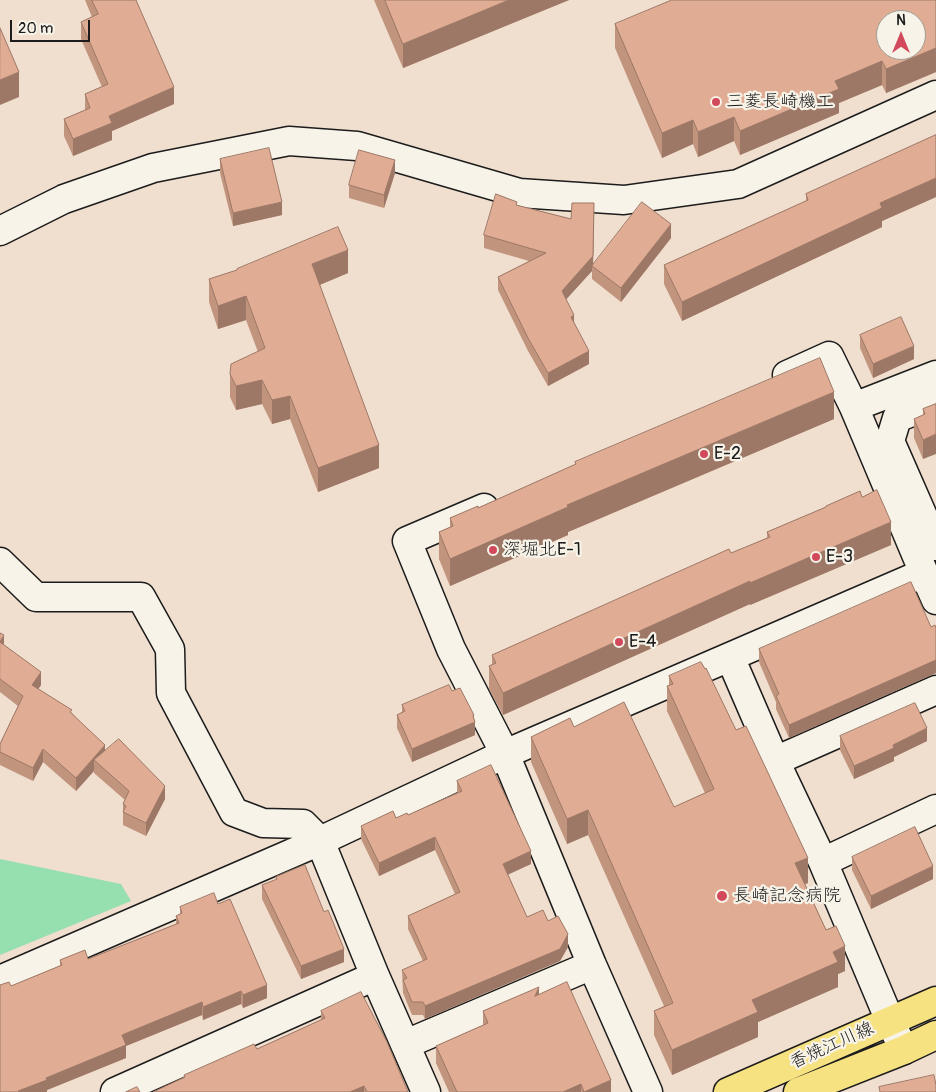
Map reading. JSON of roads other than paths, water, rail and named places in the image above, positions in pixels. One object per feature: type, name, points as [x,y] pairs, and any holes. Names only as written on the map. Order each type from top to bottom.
[{"type":"main road","name":"香焼江川線","points":[[728,1092],[936,1001]]},
{"type":"main road","name":"香焼江川線","points":[[798,1092],[904,1050],[936,1035]]},
{"type":"street","points":[[0,232],[64,199],[153,168],[288,141],[357,146],[519,193],[624,200],[738,184],[936,94]]},
{"type":"street","points":[[766,384],[829,356],[854,407],[936,600]]},
{"type":"street","points":[[854,407],[936,375]]},
{"type":"street","points":[[934,535],[890,441],[897,418],[936,402]]},
{"type":"street","points":[[506,498],[406,541],[451,649],[505,754],[592,965],[648,1092]]},
{"type":"street","points":[[0,562],[36,598],[141,597],[170,649],[171,693],[234,812],[263,823],[304,824],[320,841],[375,976],[426,1092]]},
{"type":"street","points":[[0,980],[320,841],[505,754],[924,573]]},
{"type":"street","points":[[730,657],[775,761],[823,862],[904,1050]]},
{"type":"street","points":[[775,761],[936,690]]},
{"type":"street","points":[[823,862],[936,810]]},
{"type":"street","points":[[406,1044],[592,965]]},
{"type":"street","points":[[115,1092],[375,976]]},
{"type":"place","name":"三菱長崎機工","points":[[716,102]]},
{"type":"place","name":"E-2","points":[[704,454]]},
{"type":"place","name":"深堀北E-1","points":[[493,550]]},
{"type":"place","name":"E-3","points":[[816,557]]},
{"type":"place","name":"E-4","points":[[619,642]]},
{"type":"place","name":"長崎記念病院","points":[[722,896]]}]
